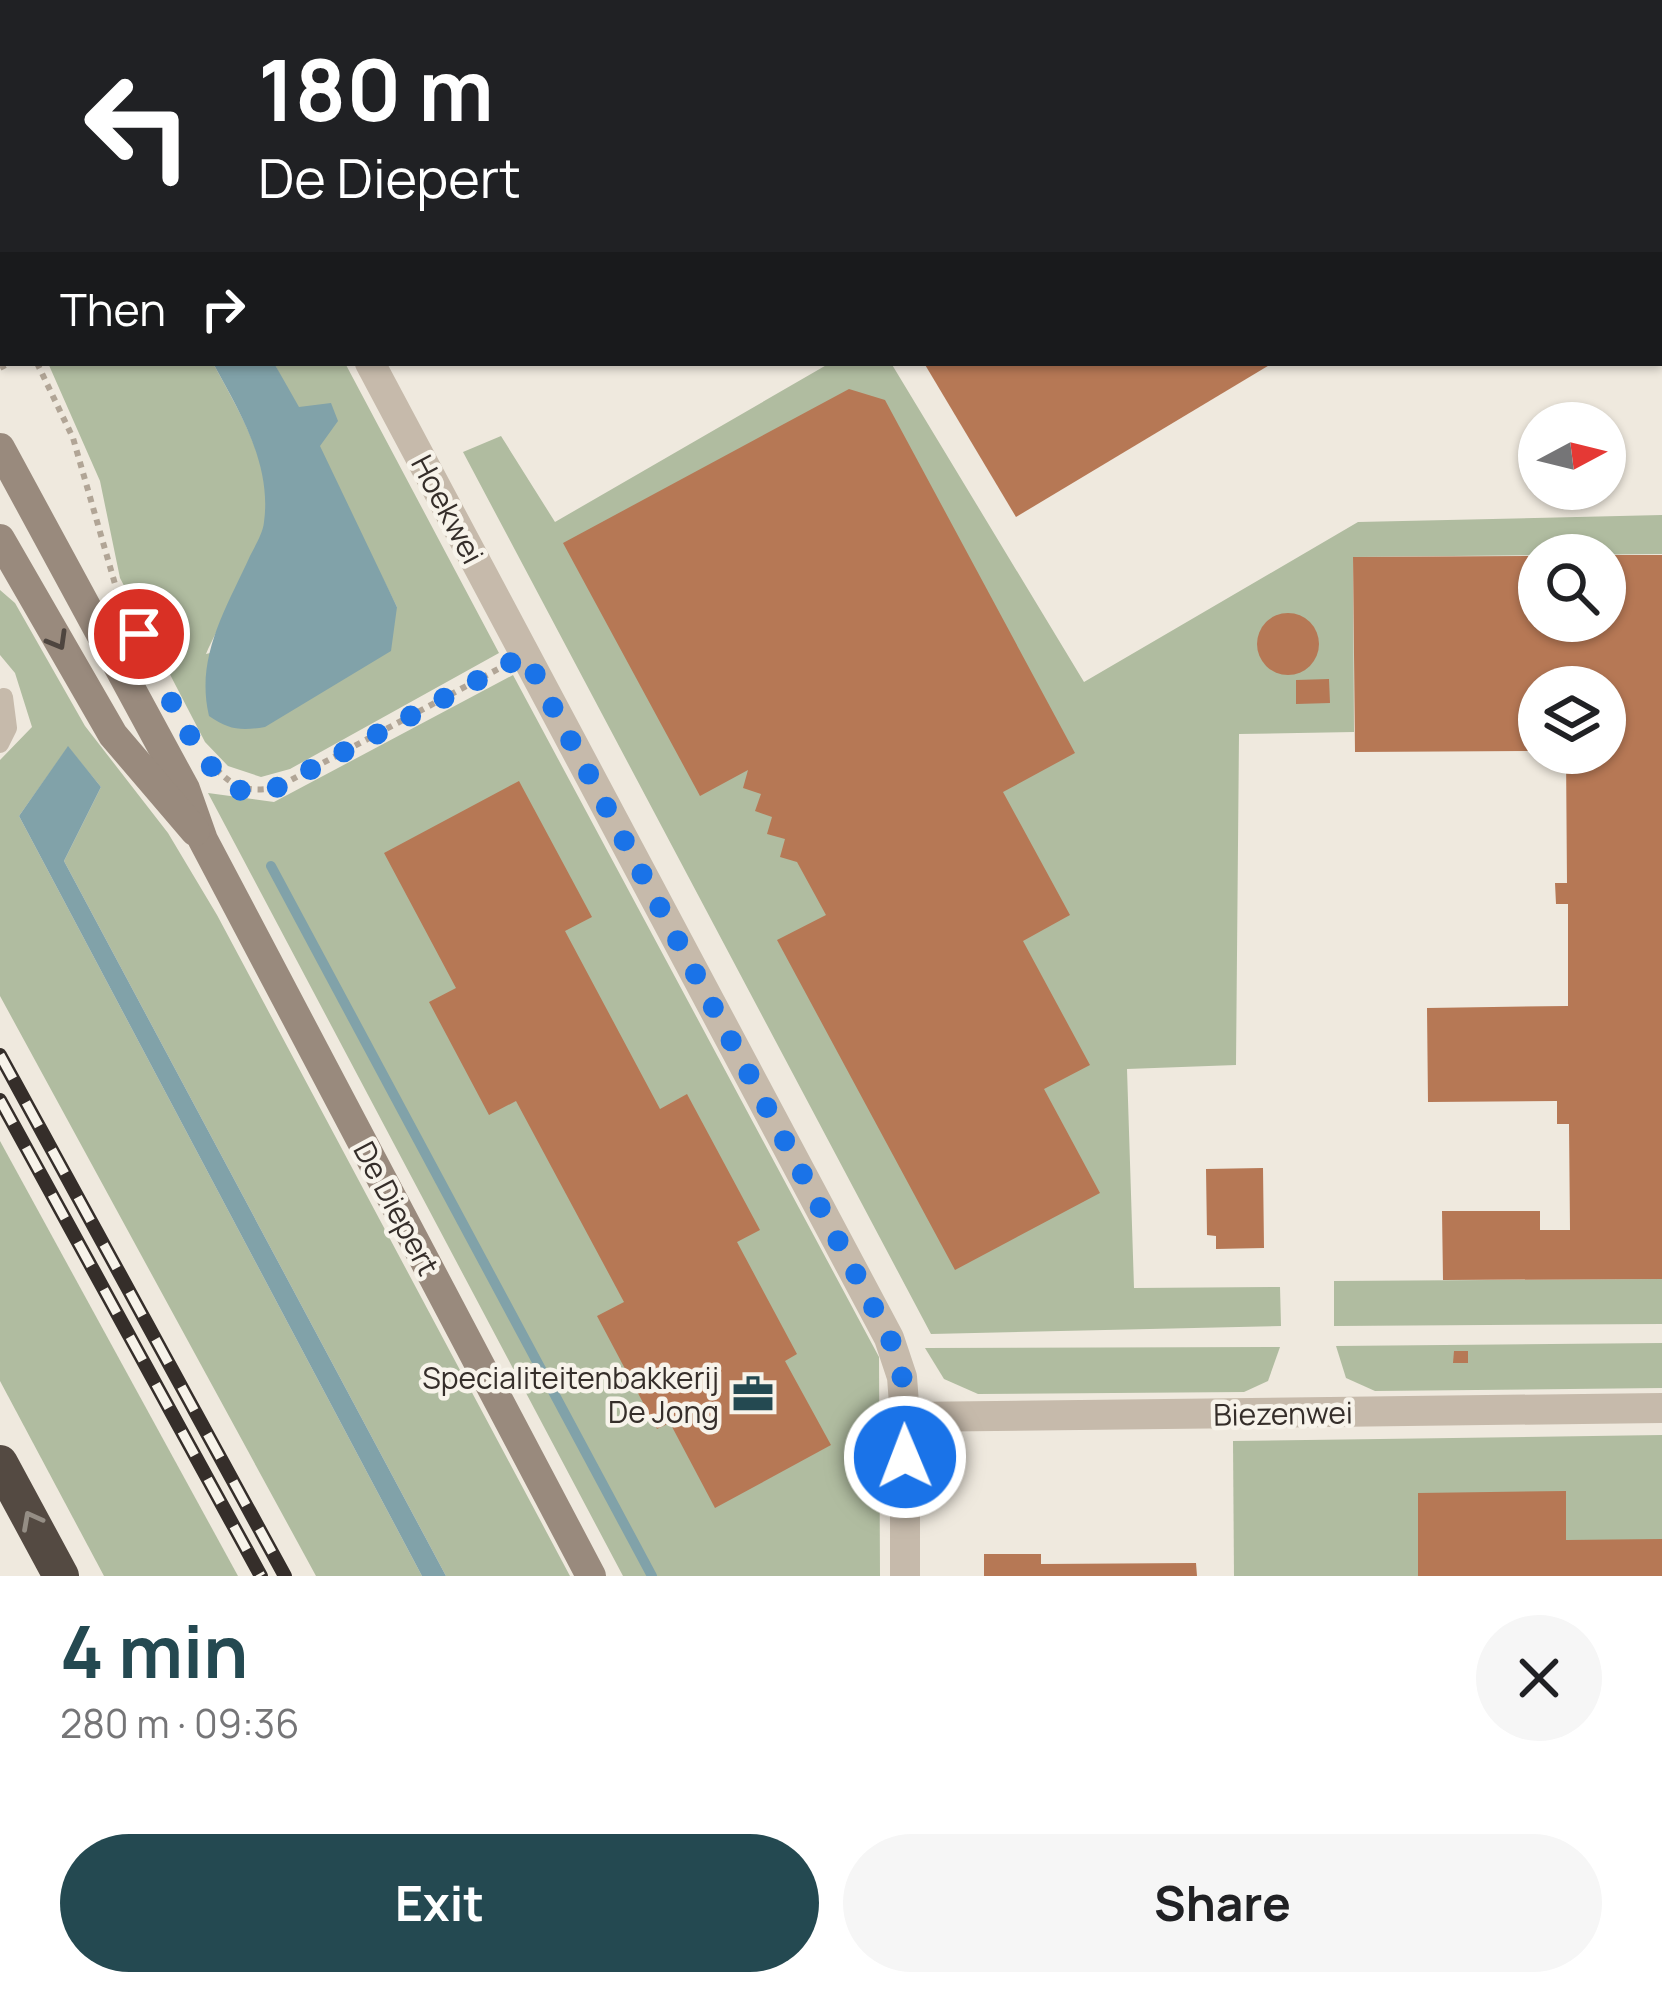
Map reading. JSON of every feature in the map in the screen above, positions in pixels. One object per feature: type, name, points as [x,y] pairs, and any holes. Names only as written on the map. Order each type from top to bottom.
[{"type":"highway","points":[[0,1463],[61,1576]]},
{"type":"main road","name":"De Diepert","points":[[0,448],[5,482],[185,789],[203,840],[591,1576]]},
{"type":"main road","name":"De Diepert","points":[[0,539],[112,735],[203,840]]},
{"type":"street","name":"Hoekwei","points":[[372,366],[525,655]]},
{"type":"street","points":[[525,655],[890,1338],[902,1377],[905,1417],[905,1576]]},
{"type":"street","name":"Biezenwei","points":[[905,1417],[1662,1408]]},
{"type":"lane","points":[[0,744],[8,728],[4,697]]},
{"type":"path","points":[[38,366],[73,438],[119,596]]},
{"type":"path","points":[[197,748],[230,784],[248,792],[276,788],[525,655]]},
{"type":"green space","points":[[49,366],[215,366],[260,460],[267,503],[255,555],[206,654],[397,607],[276,366],[347,366],[499,653],[290,769],[261,777],[228,766],[205,742],[120,578],[100,481]]},
{"type":"green space","points":[[825,366],[893,366],[1084,682],[1358,522],[1662,515],[1662,554],[1626,554],[1626,534],[1518,534],[1518,555],[1353,557],[1354,732],[1239,734],[1236,1065],[1127,1069],[1134,1288],[1280,1287],[1281,1326],[931,1334],[463,452],[501,436],[555,522]]},
{"type":"green space","points":[[0,590],[15,603],[85,726],[168,833],[217,915],[570,1576],[446,1576],[64,861],[101,787],[68,747],[19,816],[422,1576],[316,1576],[0,996],[0,760],[32,727],[15,673],[0,655]]},
{"type":"green space","points":[[513,675],[879,1357],[880,1576],[623,1576],[208,793],[274,802]]},
{"type":"green space","points":[[0,1141],[238,1576],[104,1576],[0,1381]]},
{"type":"green space","points":[[1662,1279],[1662,1324],[1334,1326],[1334,1281]]},
{"type":"green space","points":[[1662,1343],[1662,1388],[1375,1391],[1346,1378],[1336,1346]]},
{"type":"green space","points":[[1280,1347],[1268,1381],[1244,1392],[978,1394],[944,1379],[925,1348]]},
{"type":"green space","points":[[1662,1435],[1662,1576],[1234,1576],[1233,1441]]},
{"type":"water","points":[[215,366],[276,366],[299,407],[331,403],[338,421],[320,446],[397,607],[391,651],[265,727],[242,729],[209,716],[206,694],[215,634],[264,522],[258,459]]},
{"type":"water","points":[[68,746],[101,787],[64,861],[446,1576],[422,1576],[19,816]]},
{"type":"building","points":[[926,366],[1268,366],[1016,517]]},
{"type":"building","points":[[849,389],[885,400],[1075,753],[1003,792],[1070,915],[1023,941],[1090,1065],[1044,1089],[1100,1193],[955,1270],[777,940],[826,915],[797,862],[780,857],[785,839],[767,834],[772,817],[755,811],[761,794],[743,788],[748,770],[700,796],[563,543]]},
{"type":"building","points":[[1626,555],[1662,555],[1662,1279],[1443,1280],[1442,1211],[1540,1211],[1540,1230],[1570,1230],[1569,1124],[1557,1124],[1557,1101],[1428,1102],[1427,1008],[1568,1006],[1568,904],[1556,904],[1555,883],[1567,883],[1566,774],[1626,774],[1626,666],[1518,666],[1518,751],[1355,752],[1353,557],[1518,556],[1518,642],[1626,642]]},
{"type":"building","points":[[1288,613],[1310,622],[1319,644],[1310,666],[1288,675],[1266,666],[1257,644],[1266,622]]},
{"type":"building","points":[[1329,679],[1330,703],[1296,704],[1296,680]]},
{"type":"building","points":[[519,781],[592,917],[565,931],[660,1109],[687,1094],[760,1230],[737,1242],[797,1354],[785,1361],[831,1445],[715,1508],[670,1423],[657,1429],[597,1316],[624,1302],[516,1101],[489,1115],[429,1002],[456,988],[384,853]]},
{"type":"building","points":[[1263,1168],[1264,1248],[1216,1249],[1216,1236],[1207,1235],[1206,1169]]},
{"type":"building","points":[[1454,1351],[1468,1351],[1468,1363],[1453,1363]]},
{"type":"building","points":[[1566,1491],[1566,1540],[1662,1539],[1662,1576],[1418,1576],[1418,1493]]},
{"type":"building","points":[[984,1554],[1041,1554],[1041,1564],[1196,1563],[1197,1576],[984,1576]]},
{"type":"waterway","points":[[271,866],[652,1576]]},
{"type":"railway","points":[[0,1055],[285,1576]]},
{"type":"railway","points":[[0,1100],[261,1576]]},
{"type":"place","name":"Specialiteitenbakkerij De Jong","points":[[753,1394]]},
{"type":"route","points":[[139,634],[197,748],[230,784],[248,792],[276,788],[525,655],[890,1338],[902,1377],[905,1457]]}]
